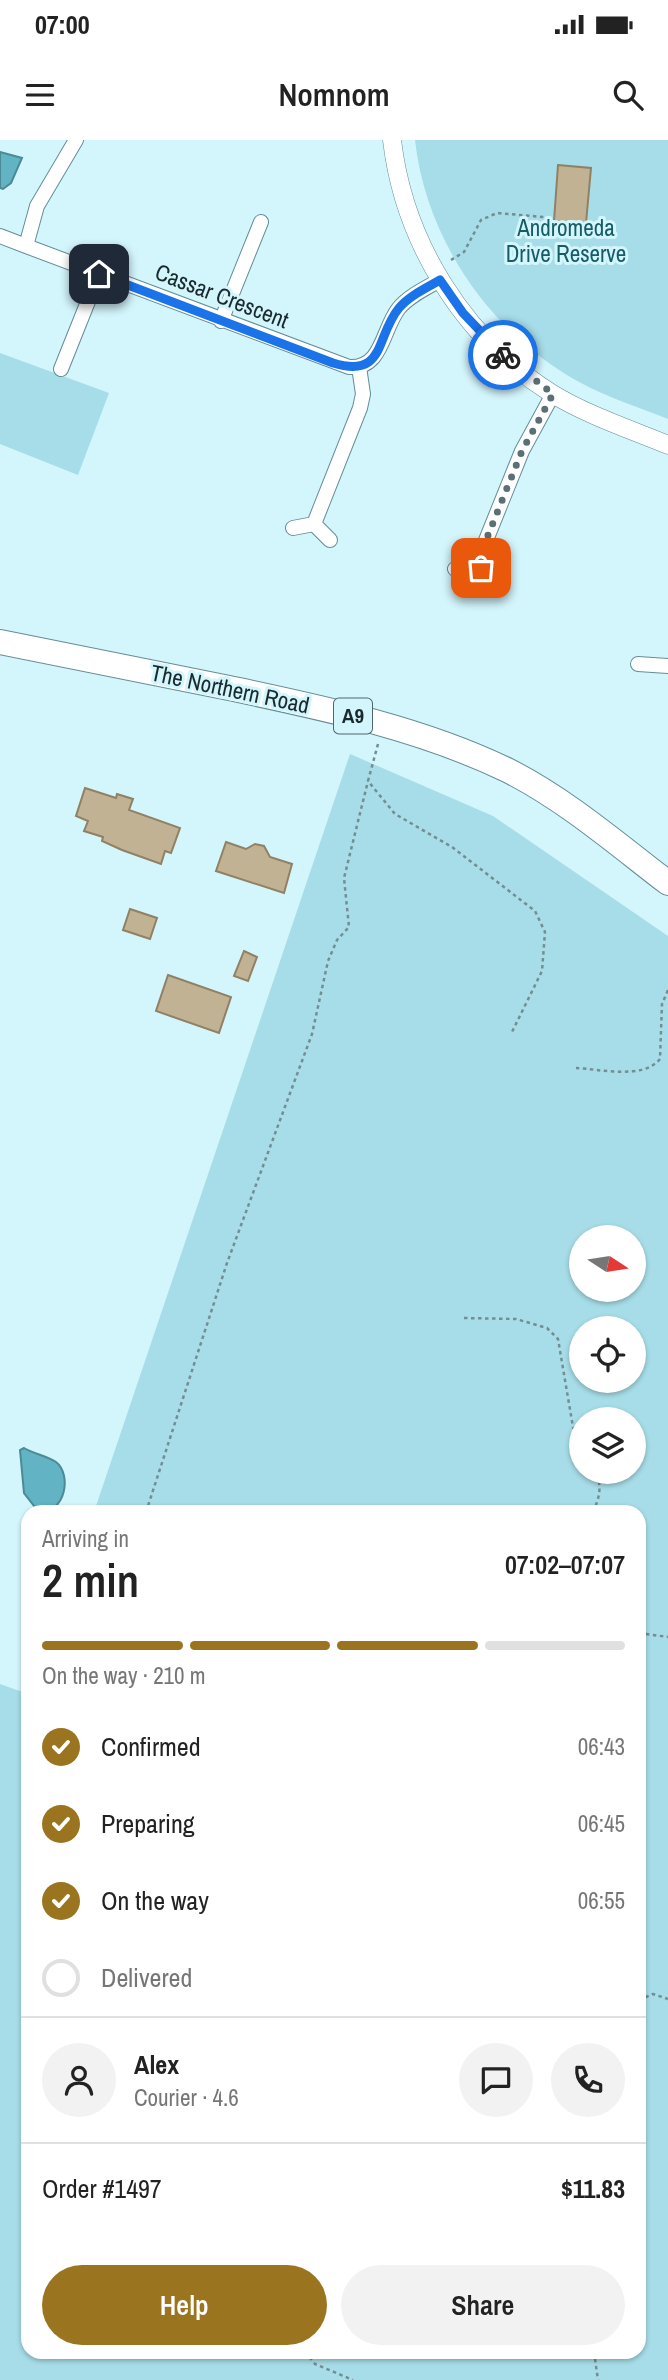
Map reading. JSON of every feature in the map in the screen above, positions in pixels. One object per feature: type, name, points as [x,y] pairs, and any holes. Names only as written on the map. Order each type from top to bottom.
[{"type":"highway","name":"The Northern Road","points":[[0,642],[284,699],[443,743],[510,771],[565,806],[668,883]]},
{"type":"street","points":[[26,246],[37,206],[76,140]]},
{"type":"street","points":[[392,140],[411,219],[440,280],[484,337],[534,382],[553,394],[584,411],[668,445]]},
{"type":"street","points":[[221,321],[261,222]]},
{"type":"street","name":"Cassar Crescent","points":[[0,236],[333,363],[359,367]]},
{"type":"street","points":[[61,369],[99,274]]},
{"type":"street","points":[[314,524],[360,408],[363,394],[359,367],[373,358],[393,315],[403,303],[440,280]]},
{"type":"street","points":[[476,565],[522,451],[553,394]]},
{"type":"street","points":[[293,528],[314,524]]},
{"type":"street","points":[[314,524],[330,540]]},
{"type":"street","points":[[455,569],[476,565]]},
{"type":"street","points":[[476,565],[492,582]]},
{"type":"street","points":[[638,664],[668,666]]},
{"type":"path","points":[[451,260],[464,251],[481,220],[497,214],[555,218]]},
{"type":"path","points":[[148,1505],[227,1263],[312,1034],[328,961],[337,940],[349,927],[344,878],[382,724]]},
{"type":"path","points":[[368,781],[395,814],[452,847],[535,911],[545,932],[542,971],[511,1034]]},
{"type":"path","points":[[576,1068],[630,1072],[654,1066],[660,1059],[662,1004],[668,990]]},
{"type":"path","points":[[464,1318],[516,1318],[547,1328],[558,1339],[570,1407]]},
{"type":"path","points":[[596,1505],[600,1498],[599,1484]]},
{"type":"path","points":[[646,1634],[668,1637]]},
{"type":"path","points":[[646,1997],[653,1994],[668,1999]]},
{"type":"path","points":[[311,2359],[315,2364],[353,2380]]},
{"type":"path","points":[[595,2359],[598,2380]]},
{"type":"green space","name":"Andromeda Drive Reserve","points":[[415,140],[668,140],[668,419],[579,382],[547,362],[491,311],[449,248],[433,213]]},
{"type":"green space","points":[[0,353],[109,393],[78,475],[0,444]]},
{"type":"green space","points":[[350,754],[493,816],[668,936],[668,2380],[0,2380],[0,1684],[21,1692],[21,2359],[646,2359],[646,1505],[96,1505]]},
{"type":"shaded area","points":[[0,152],[22,158],[11,183],[3,189],[0,188]]},
{"type":"shaded area","points":[[24,1448],[49,1458],[61,1468],[65,1484],[56,1505],[33,1505],[24,1493],[20,1450]]},
{"type":"building","points":[[558,165],[591,168],[586,223],[554,221]]},
{"type":"building","points":[[85,788],[116,798],[117,794],[133,799],[129,810],[180,828],[171,853],[165,851],[161,864],[122,850],[102,841],[103,837],[84,831],[88,821],[76,816]]},
{"type":"building","points":[[226,842],[246,849],[255,844],[264,846],[270,857],[292,864],[284,893],[216,871]]},
{"type":"building","points":[[130,909],[157,918],[150,939],[123,930]]},
{"type":"building","points":[[244,951],[257,957],[248,981],[234,976]]},
{"type":"building","points":[[168,975],[231,997],[219,1033],[156,1011]]},
{"type":"way so far","points":[[481,568],[476,565],[522,451],[553,394],[534,382],[503,355]]},
{"type":"route","points":[[99,274],[349,368],[368,364],[378,352],[393,315],[403,303],[440,280],[463,313],[503,355]]}]
